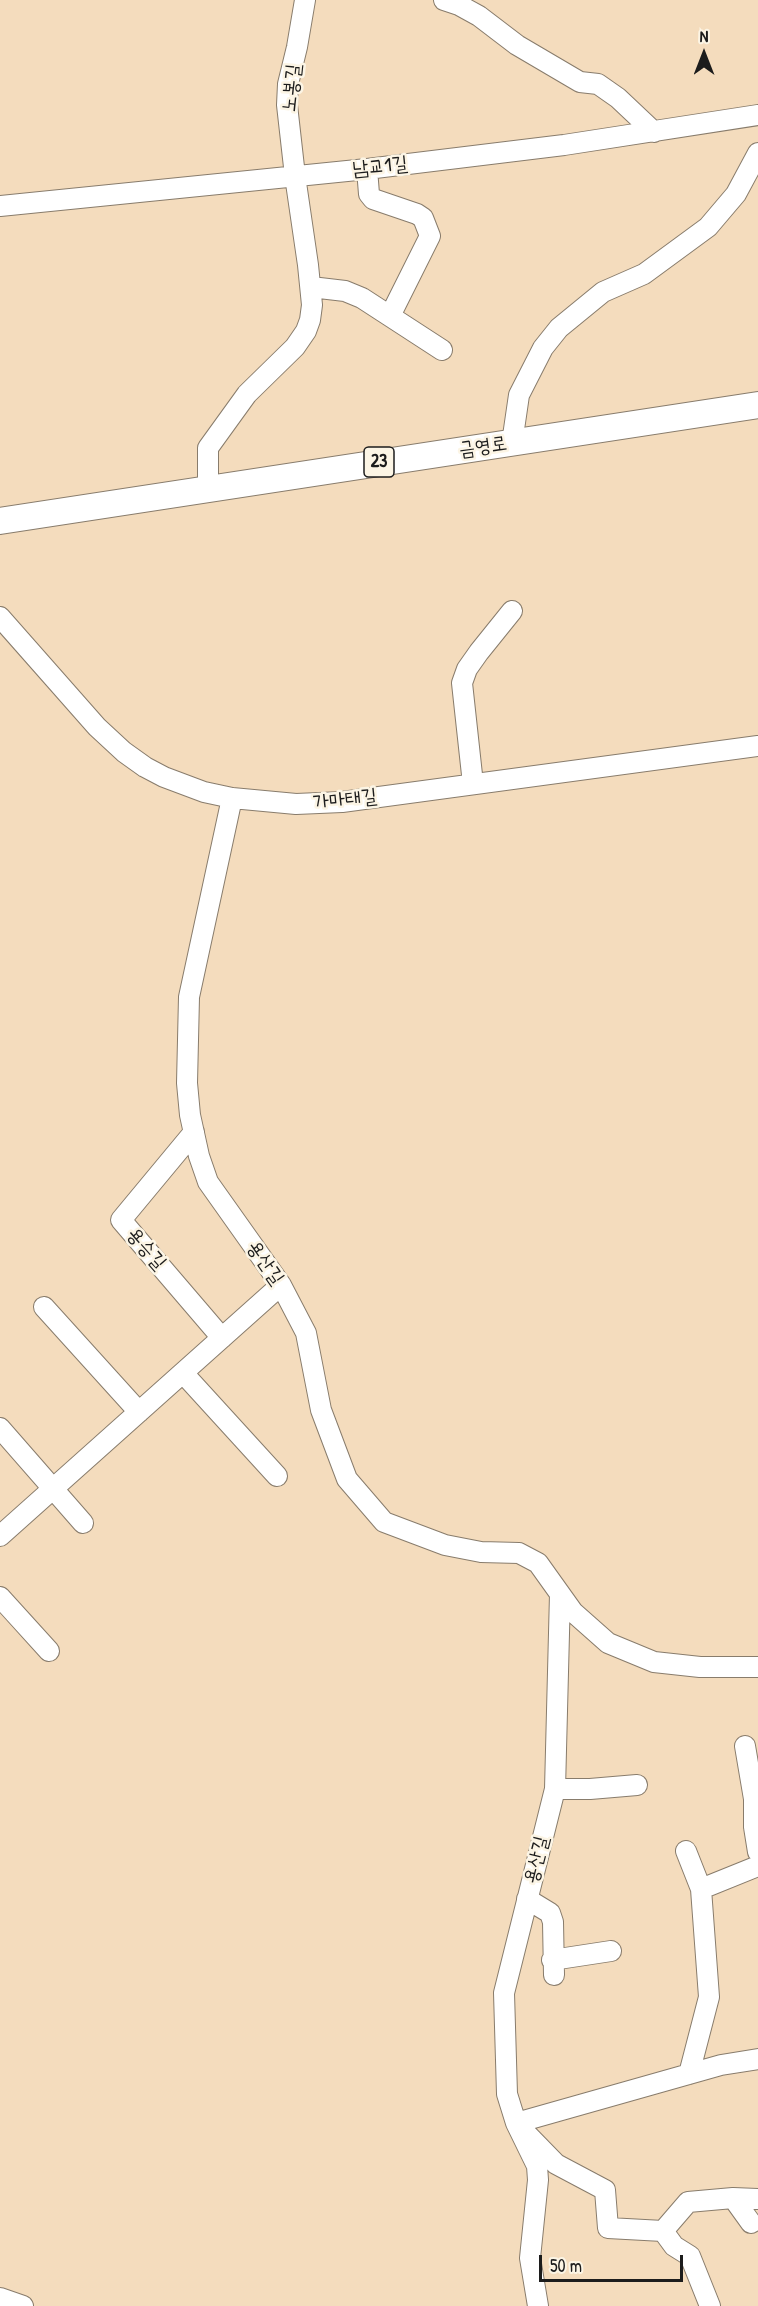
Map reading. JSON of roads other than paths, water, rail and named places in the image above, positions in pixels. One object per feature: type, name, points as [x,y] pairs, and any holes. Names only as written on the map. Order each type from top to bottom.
[{"type":"main road","name":"금영로","points":[[0,521],[758,405]]},
{"type":"street","name":"노봉길","points":[[295,176],[288,127],[288,84],[305,0]]},
{"type":"street","points":[[444,0],[479,16],[517,45],[579,82],[598,84],[618,98],[654,132]]},
{"type":"street","name":"남교1길","points":[[0,206],[367,169],[564,145],[758,115]]},
{"type":"street","points":[[512,442],[519,395],[543,348],[559,328],[603,292],[644,274],[708,227],[736,194],[758,153]]},
{"type":"street","points":[[367,169],[369,194],[373,199],[417,214],[423,219],[430,236],[390,316]]},
{"type":"street","points":[[208,488],[208,448],[247,394],[295,347],[310,320],[311,287],[295,176]]},
{"type":"street","points":[[311,287],[345,291],[390,316],[414,334],[442,350]]},
{"type":"street","points":[[473,784],[462,683],[467,669],[512,611]]},
{"type":"street","name":"가마태길","points":[[0,617],[96,727],[124,752],[164,777],[204,792],[232,798],[296,804],[319,803],[758,746]]},
{"type":"street","name":"용산길","points":[[232,798],[189,997],[187,1094],[199,1156],[208,1182],[281,1285],[306,1333],[321,1410],[347,1479],[384,1522],[445,1545],[481,1552],[519,1553],[538,1563],[573,1612],[608,1643],[654,1662],[700,1667],[758,1667]]},
{"type":"street","name":"용승길","points":[[194,1132],[121,1220],[222,1338]]},
{"type":"street","points":[[0,1536],[281,1285]]},
{"type":"street","points":[[44,1307],[139,1412]]},
{"type":"street","points":[[183,1372],[277,1476]]},
{"type":"street","points":[[0,1428],[83,1523]]},
{"type":"street","name":"용산길","points":[[538,2306],[530,2259],[538,2180],[537,2166],[516,2123],[507,2094],[504,1993],[555,1789],[560,1594]]},
{"type":"street","points":[[0,1597],[49,1652]]},
{"type":"street","points":[[745,1746],[754,1799],[758,1852]]},
{"type":"street","points":[[555,1789],[637,1785]]},
{"type":"street","points":[[686,1851],[701,1889],[709,1997],[689,2074]]},
{"type":"street","points":[[701,1889],[758,1866]]},
{"type":"street","points":[[527,1899],[550,1912],[553,1922],[553,1968],[611,1950]]},
{"type":"street","points":[[663,2231],[608,2228],[605,2190],[556,2164],[516,2123],[721,2065],[758,2059]]},
{"type":"street","points":[[663,2231],[688,2202],[733,2198],[758,2199]]},
{"type":"street","points":[[733,2198],[751,2223]]},
{"type":"street","points":[[663,2231],[674,2246],[690,2256],[710,2306]]},
{"type":"street","points":[[0,2298],[23,2306]]}]
